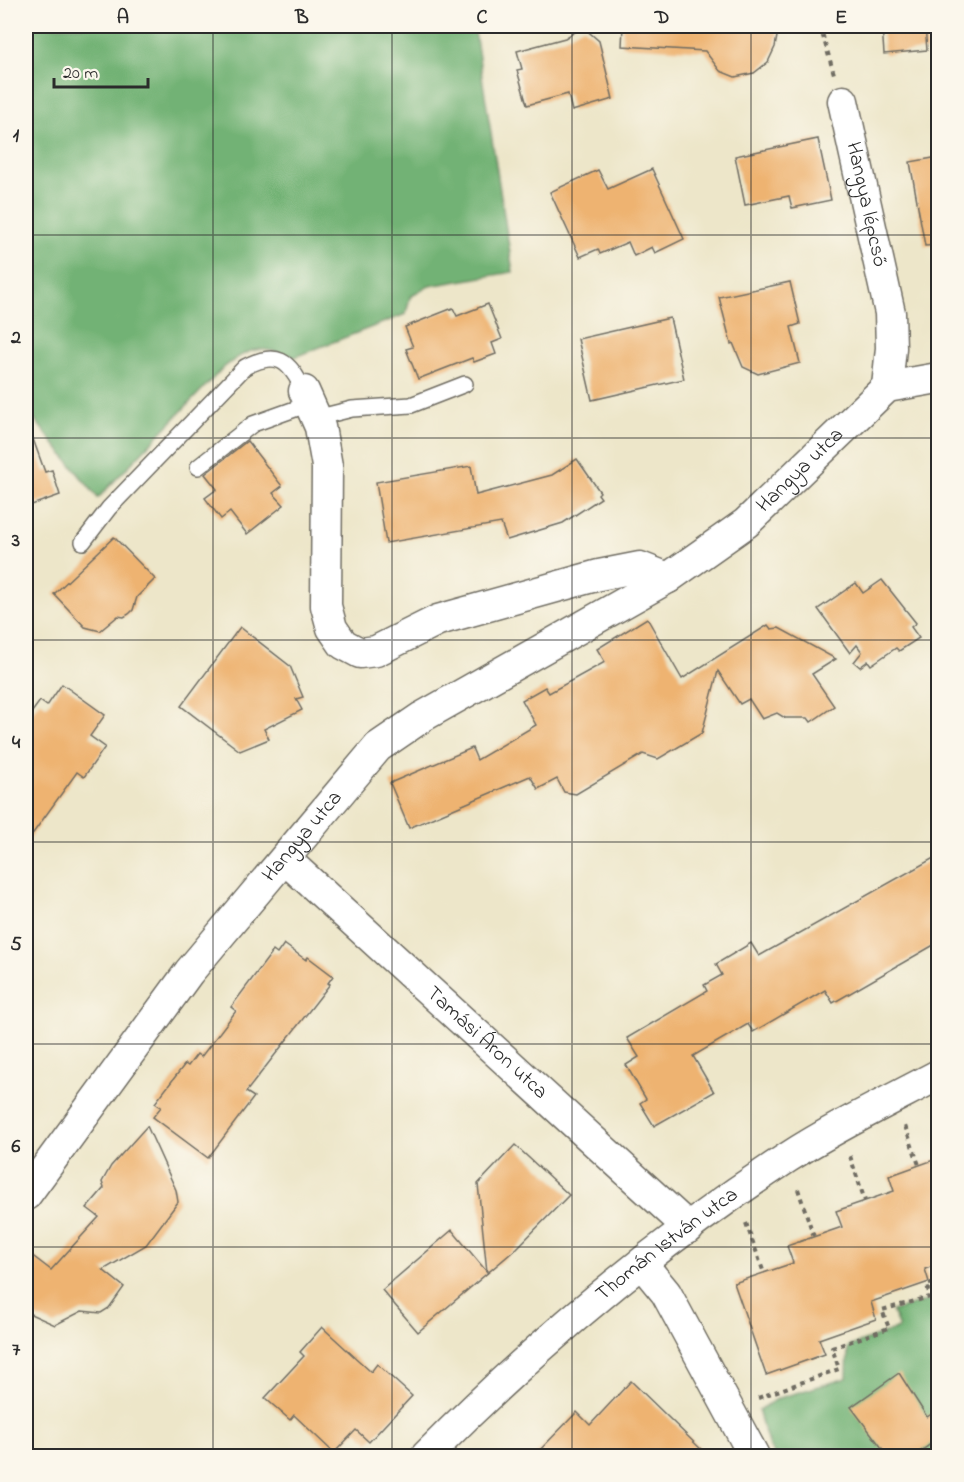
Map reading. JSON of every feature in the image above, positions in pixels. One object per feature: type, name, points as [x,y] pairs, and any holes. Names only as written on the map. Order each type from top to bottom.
[{"type":"street","name":"Hangya lépcső","points":[[843,101],[890,313],[891,348],[887,387]]},
{"type":"street","points":[[887,387],[939,378]]},
{"type":"street","name":"Hangya utca","points":[[26,1195],[189,972],[378,747],[422,717],[668,578],[746,523],[887,387]]},
{"type":"street","points":[[310,404],[327,466],[325,553],[327,606],[332,628],[344,644],[360,653],[376,651],[438,620],[599,575],[640,567],[668,578]]},
{"type":"street","name":"Tamási Áron utca","points":[[285,859],[689,1228]]},
{"type":"street","name":"Thomán István utca","points":[[426,1456],[488,1395],[574,1319],[689,1228],[787,1158],[840,1126],[939,1075]]},
{"type":"street","points":[[643,1264],[666,1293],[754,1456]]},
{"type":"lane","points":[[83,542],[109,508],[245,367],[260,359],[274,358],[287,364],[310,404]]},
{"type":"lane","points":[[198,467],[253,424],[310,404],[352,409],[411,405],[465,384]]},
{"type":"path","points":[[820,26],[843,101]]},
{"type":"path","points":[[894,1099],[919,1165]]},
{"type":"path","points":[[840,1126],[866,1201]]},
{"type":"path","points":[[787,1158],[814,1237]]},
{"type":"path","points":[[736,1194],[764,1273]]},
{"type":"path","points":[[763,1396],[839,1369],[832,1348],[889,1328],[882,1310],[930,1297],[927,1285],[939,1281]]},
{"type":"green space","points":[[26,26],[474,26],[513,272],[429,286],[410,297],[406,314],[292,358],[263,350],[255,350],[240,356],[222,369],[98,498],[26,409]]},
{"type":"green space","points":[[938,1286],[938,1456],[776,1456],[769,1447],[758,1410],[779,1398],[847,1378],[848,1347],[899,1328],[892,1311],[937,1298],[935,1287]]},
{"type":"building","points":[[623,26],[768,26],[768,30],[778,31],[775,47],[768,62],[754,73],[735,77],[720,71],[705,51],[622,46]]},
{"type":"building","points":[[882,26],[925,26],[927,50],[884,54]]},
{"type":"building","points":[[583,27],[599,41],[613,99],[572,111],[568,94],[527,105],[517,70],[522,69],[517,51],[565,38]]},
{"type":"building","points":[[818,139],[831,200],[792,208],[789,196],[745,205],[735,156]]},
{"type":"building","points":[[939,157],[939,245],[925,246],[910,162]]},
{"type":"building","points":[[652,169],[684,239],[655,253],[652,247],[634,256],[628,242],[600,254],[598,249],[580,257],[550,192],[598,170],[608,189]]},
{"type":"building","points":[[790,282],[800,324],[791,327],[800,363],[758,374],[743,367],[733,343],[731,344],[719,297]]},
{"type":"building","points":[[488,304],[502,339],[492,343],[496,354],[474,362],[472,358],[418,379],[406,349],[413,347],[405,327],[453,308],[457,316]]},
{"type":"building","points":[[670,318],[684,379],[592,400],[578,339]]},
{"type":"building","points":[[26,428],[29,428],[45,472],[52,470],[60,495],[26,507]]},
{"type":"building","points":[[247,441],[282,486],[273,493],[284,505],[247,534],[230,512],[221,519],[205,498],[217,489],[205,474]]},
{"type":"building","points":[[577,459],[600,492],[598,494],[601,498],[563,523],[507,540],[501,523],[386,543],[376,482],[471,466],[476,495],[552,475]]},
{"type":"building","points":[[114,537],[155,579],[137,597],[133,610],[129,614],[124,617],[118,616],[100,631],[85,627],[54,594]]},
{"type":"building","points":[[882,580],[916,623],[911,627],[919,638],[899,651],[896,648],[871,665],[868,661],[860,667],[854,662],[862,652],[857,645],[850,653],[818,609],[856,583],[863,593]]},
{"type":"building","points":[[647,618],[682,679],[768,625],[771,629],[779,628],[836,659],[812,674],[834,706],[811,722],[808,718],[785,718],[777,713],[762,719],[749,699],[740,704],[718,671],[702,733],[658,759],[643,754],[576,794],[564,792],[557,779],[538,789],[530,776],[409,828],[390,783],[472,748],[477,760],[536,725],[522,700],[545,687],[549,693],[605,662],[597,649]]},
{"type":"building","points":[[240,627],[290,666],[303,697],[296,699],[302,710],[264,729],[269,739],[240,751],[181,706]]},
{"type":"building","points":[[62,684],[105,715],[90,736],[105,747],[84,777],[77,772],[26,843],[26,720],[40,701],[47,706]]},
{"type":"building","points":[[939,855],[939,942],[833,1003],[825,990],[753,1032],[748,1024],[693,1056],[714,1092],[654,1126],[640,1103],[646,1099],[626,1065],[639,1057],[627,1038],[707,991],[704,985],[722,975],[716,964],[751,943],[759,956]]},
{"type":"building","points":[[284,944],[306,960],[308,957],[333,976],[328,983],[330,984],[246,1092],[254,1097],[208,1158],[153,1117],[161,1107],[155,1103],[185,1064],[188,1066],[197,1054],[201,1057],[236,1011],[231,1007],[273,951],[277,954]]},
{"type":"building","points":[[147,1126],[176,1190],[178,1202],[146,1245],[103,1270],[124,1287],[109,1308],[101,1313],[82,1311],[55,1325],[26,1312],[26,1251],[51,1270],[99,1217],[87,1208],[104,1188],[102,1182],[111,1166]]},
{"type":"building","points":[[515,1145],[569,1195],[517,1248],[418,1332],[382,1290],[452,1230],[487,1272],[478,1184]]},
{"type":"building","points":[[939,1158],[939,1264],[925,1269],[929,1282],[871,1302],[876,1319],[819,1339],[825,1354],[766,1375],[734,1283],[793,1263],[787,1246],[842,1227],[836,1211],[894,1191],[889,1176]]},
{"type":"building","points":[[322,1327],[371,1372],[377,1364],[412,1396],[369,1442],[356,1430],[334,1453],[294,1415],[290,1420],[265,1398],[304,1356],[300,1352]]},
{"type":"building","points":[[899,1373],[927,1417],[939,1409],[939,1438],[914,1456],[888,1456],[851,1407]]},
{"type":"building","points":[[631,1381],[708,1456],[534,1456],[577,1412],[590,1425]]}]
